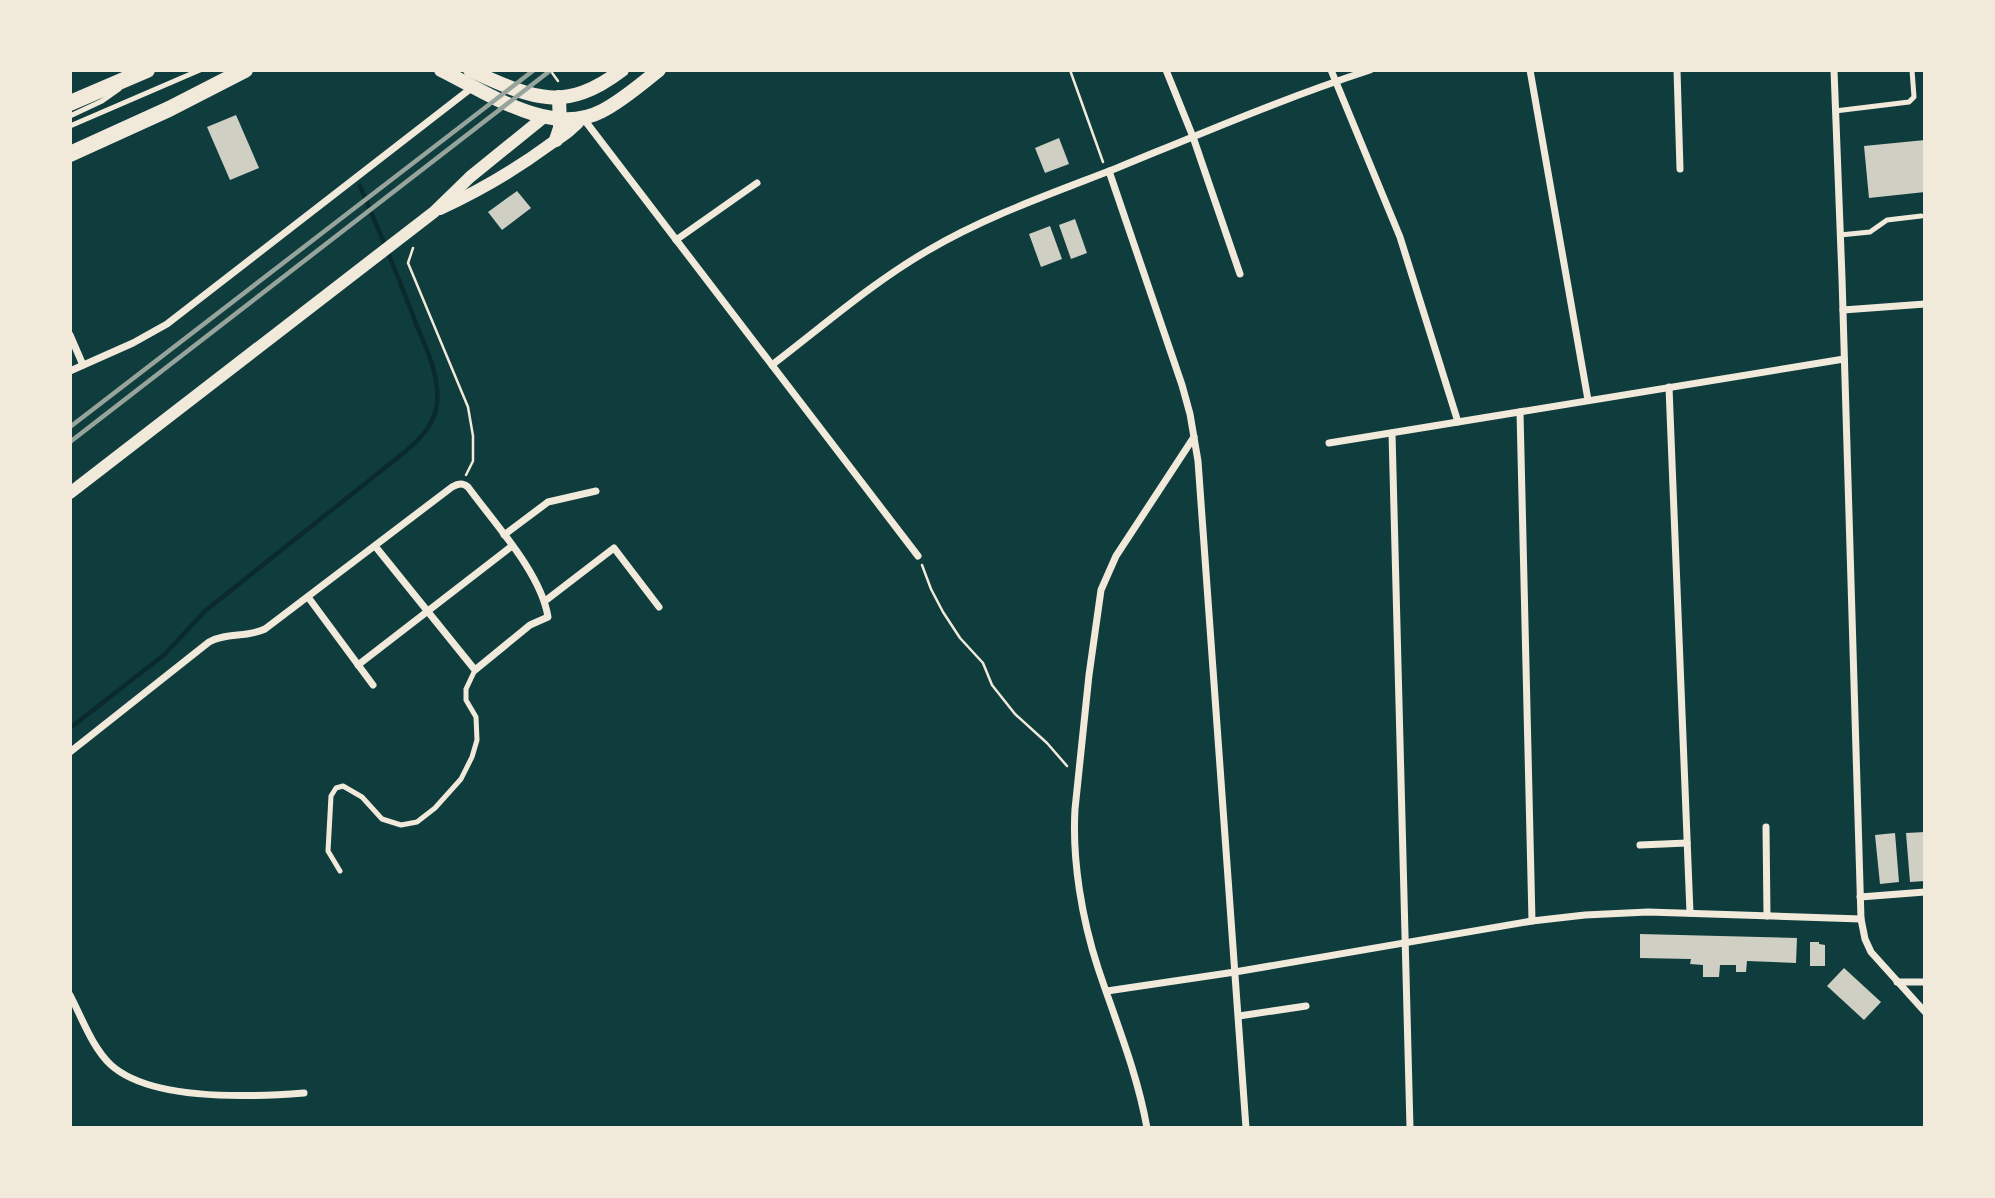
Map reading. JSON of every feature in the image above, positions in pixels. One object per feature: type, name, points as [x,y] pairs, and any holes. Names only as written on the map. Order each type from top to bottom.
[{"type":"main road","points":[[70,154],[246,70]]},
{"type":"main road","points":[[441,70],[522,110],[560,120],[602,111],[659,70]]},
{"type":"main road","points":[[470,70],[522,93],[539,97],[560,91],[591,89],[622,70]]},
{"type":"main road","points":[[70,103],[141,73]]},
{"type":"main road","points":[[544,117],[560,91]]},
{"type":"main road","points":[[556,140],[559,134],[560,91]]},
{"type":"street","points":[[1166,70],[1193,137],[1240,274]]},
{"type":"street","points":[[1331,70],[1400,237],[1458,422]]},
{"type":"street","points":[[772,365],[886,279],[926,252],[970,228],[1193,137],[1370,70]]},
{"type":"street","points":[[1530,70],[1588,400]]},
{"type":"street","points":[[1677,70],[1680,169]]},
{"type":"street","points":[[1834,70],[1861,919],[1867,946],[1874,958],[1925,1012]]},
{"type":"street","points":[[70,371],[133,343],[167,324],[474,86]]},
{"type":"street","points":[[70,493],[434,212],[470,177],[544,117]]},
{"type":"street","points":[[434,212],[482,189],[556,140],[583,117],[918,555]]},
{"type":"street","points":[[1109,171],[1182,385],[1195,436],[1246,1128]]},
{"type":"street","points":[[677,240],[757,183]]},
{"type":"street","points":[[1843,310],[1925,304]]},
{"type":"street","points":[[70,335],[83,365]]},
{"type":"street","points":[[1329,443],[1844,359]]},
{"type":"street","points":[[1669,387],[1690,913]]},
{"type":"street","points":[[1520,412],[1532,921]]},
{"type":"street","points":[[1392,433],[1410,1128]]},
{"type":"street","points":[[1147,1128],[1135,1074],[1093,951],[1079,876],[1074,828],[1094,628],[1101,590],[1116,556],[1195,436]]},
{"type":"street","points":[[70,752],[209,642],[223,635],[257,633],[265,629],[452,486],[461,484],[468,488],[504,535],[531,573],[545,601],[548,617],[530,625],[475,670],[375,546]]},
{"type":"street","points":[[504,535],[548,502],[596,491]]},
{"type":"street","points":[[358,665],[512,546]]},
{"type":"street","points":[[545,601],[614,548],[659,607]]},
{"type":"street","points":[[308,597],[373,685]]},
{"type":"street","points":[[1766,827],[1767,916]]},
{"type":"street","points":[[1640,845],[1687,842]]},
{"type":"street","points":[[1860,897],[1925,892]]},
{"type":"street","points":[[1107,991],[1532,921],[1613,913],[1861,919]]},
{"type":"street","points":[[1898,982],[1925,982]]},
{"type":"street","points":[[70,995],[104,1058],[129,1077],[158,1087],[209,1094],[244,1096],[304,1093]]},
{"type":"street","points":[[1238,1016],[1306,1006]]},
{"type":"lane","points":[[70,126],[200,70]]},
{"type":"lane","points":[[1835,111],[1909,103],[1914,97],[1912,70]]},
{"type":"lane","points":[[70,116],[102,101],[141,73]]},
{"type":"lane","points":[[1840,234],[1870,232],[1887,220],[1921,216]]},
{"type":"lane","points":[[340,871],[328,851],[331,796],[336,788],[343,786],[362,797],[382,819],[401,825],[418,822],[435,808],[461,779],[477,740],[476,717],[466,700],[466,690],[475,670]]},
{"type":"path","points":[[550,70],[560,91]]},
{"type":"path","points":[[1070,70],[1102,160],[1109,171]]},
{"type":"path","points":[[412,229],[416,239],[408,263],[468,407],[473,436],[473,461],[461,484]]},
{"type":"path","points":[[918,555],[943,612],[983,663],[992,685],[1015,714],[1046,743],[1078,780]]},
{"type":"building","points":[[236,115],[259,168],[230,180],[207,127]]},
{"type":"building","points":[[1059,138],[1069,164],[1045,173],[1035,148]]},
{"type":"building","points":[[1925,140],[1925,192],[1869,198],[1864,146]]},
{"type":"building","points":[[517,191],[531,208],[502,230],[488,212]]},
{"type":"building","points":[[1075,219],[1087,253],[1071,259],[1059,225]]},
{"type":"building","points":[[1050,226],[1062,259],[1041,267],[1029,234]]},
{"type":"building","points":[[1925,832],[1925,881],[1910,882],[1906,833]]},
{"type":"building","points":[[1895,833],[1899,882],[1880,884],[1875,835]]},
{"type":"building","points":[[1640,934],[1797,938],[1796,963],[1747,961],[1746,972],[1736,972],[1736,965],[1720,965],[1719,977],[1703,977],[1703,965],[1690,964],[1691,959],[1640,958]]},
{"type":"building","points":[[1810,942],[1825,945],[1825,966],[1810,966]]},
{"type":"building","points":[[1844,968],[1881,1002],[1864,1020],[1827,986]]},
{"type":"waterway","points":[[70,728],[164,655],[205,611],[406,451],[430,424],[437,403],[434,371],[360,186]]},
{"type":"railway","points":[[70,427],[534,70]]},
{"type":"railway","points":[[70,442],[551,70]]}]
